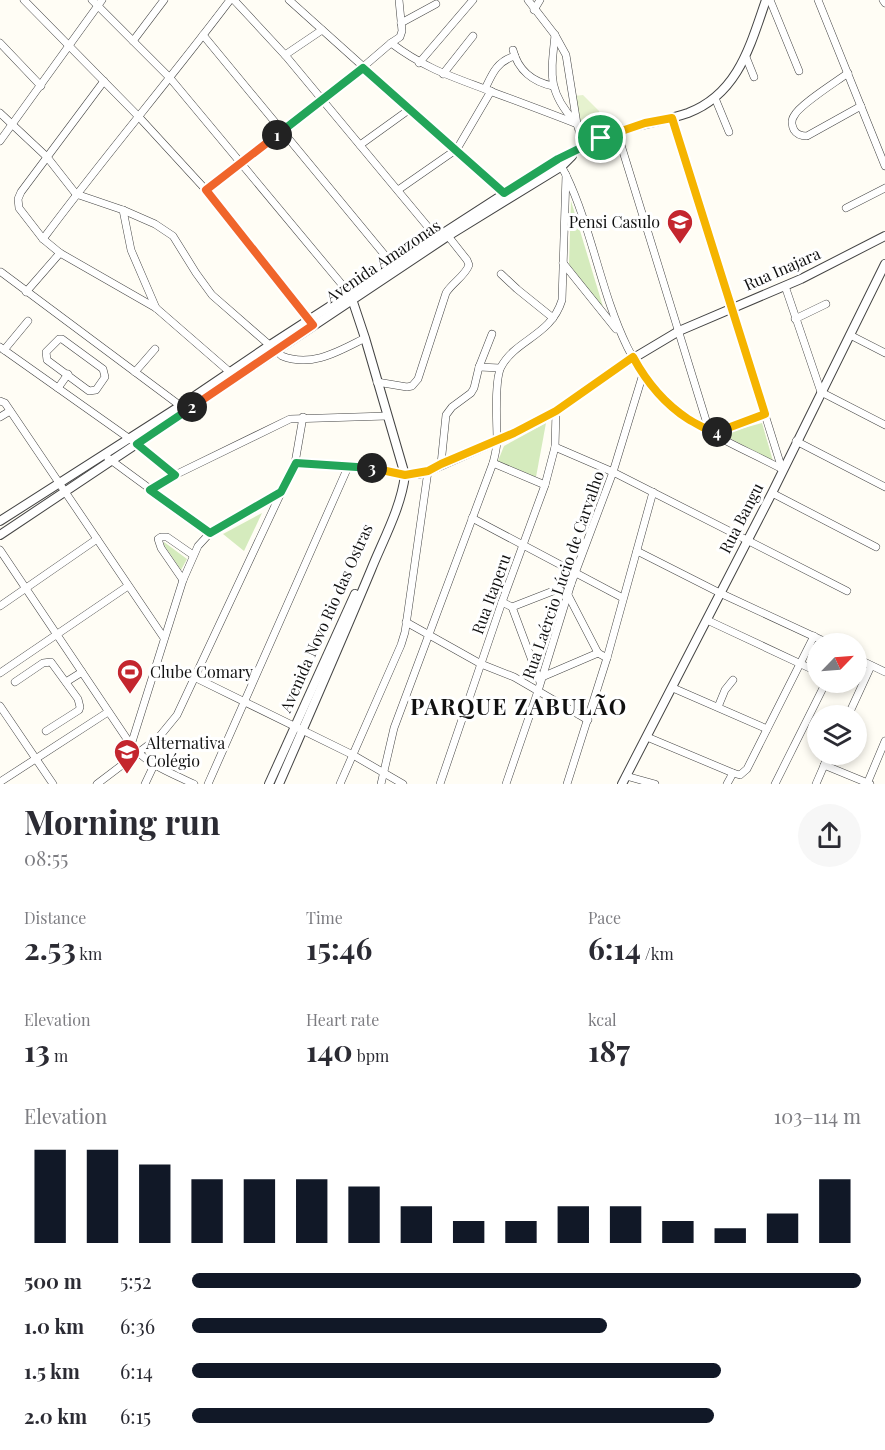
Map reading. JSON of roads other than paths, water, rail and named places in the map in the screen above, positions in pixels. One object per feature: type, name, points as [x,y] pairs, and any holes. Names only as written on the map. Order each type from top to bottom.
[{"type":"street","points":[[24,0],[139,117],[206,190],[311,322]]},
{"type":"street","points":[[92,0],[100,3],[133,41],[170,78],[351,296]]},
{"type":"street","points":[[133,41],[164,0]]},
{"type":"street","points":[[43,239],[76,194],[232,0],[285,55],[438,239]]},
{"type":"street","points":[[289,0],[504,193]]},
{"type":"street","points":[[206,190],[400,37],[399,0]]},
{"type":"street","points":[[419,63],[473,0]]},
{"type":"street","points":[[528,0],[555,35],[566,55],[577,124],[584,147]]},
{"type":"street","points":[[534,10],[540,0]]},
{"type":"street","points":[[768,0],[799,71]]},
{"type":"street","name":"Avenida Amazonas","points":[[351,296],[393,265],[438,239],[448,236],[584,147],[617,132],[689,112],[715,98],[731,81],[746,57],[768,0]]},
{"type":"street","points":[[818,0],[885,166]]},
{"type":"street","points":[[0,141],[100,3]]},
{"type":"street","points":[[401,23],[436,4]]},
{"type":"street","points":[[285,55],[322,30]]},
{"type":"street","points":[[203,35],[393,265]]},
{"type":"street","points":[[555,35],[553,86],[565,111],[577,124]]},
{"type":"street","points":[[443,74],[473,36]]},
{"type":"street","points":[[0,43],[40,86]]},
{"type":"street","points":[[391,43],[419,63],[443,74],[577,124]]},
{"type":"street","points":[[398,190],[457,149],[488,90],[493,73],[502,61],[514,53],[520,67],[531,78],[553,86]]},
{"type":"street","points":[[746,57],[754,77]]},
{"type":"street","points":[[848,73],[801,108],[794,116],[792,124],[795,132],[800,136],[807,136],[861,106]]},
{"type":"street","points":[[104,81],[21,192],[19,208],[43,239],[60,253],[156,308],[233,375]]},
{"type":"street","points":[[715,98],[729,132]]},
{"type":"street","points":[[360,145],[410,109]]},
{"type":"street","points":[[0,113],[47,157],[76,194],[123,210],[155,224],[173,236],[212,295],[273,348],[290,359],[318,359],[365,338]]},
{"type":"street","points":[[672,118],[782,469]]},
{"type":"street","points":[[617,132],[711,432]]},
{"type":"street","points":[[560,162],[580,208],[620,334]]},
{"type":"street","name":"Avenida Amazonas","points":[[0,535],[65,491],[129,438],[183,408],[504,193],[560,162]]},
{"type":"street","points":[[381,784],[394,728],[493,463],[497,441],[500,368],[553,318],[562,300],[566,175]]},
{"type":"street","points":[[846,208],[885,188]]},
{"type":"street","points":[[123,210],[131,250],[156,308]]},
{"type":"street","points":[[377,382],[407,387],[416,383],[420,375],[446,293],[450,286],[468,270],[469,265],[463,253],[448,236]]},
{"type":"street","name":"Rua Inajara","points":[[402,475],[428,471],[497,441],[556,411],[633,357],[679,331],[785,286],[885,236]]},
{"type":"street","points":[[26,292],[60,253]]},
{"type":"street","points":[[563,263],[620,334],[643,374],[672,406],[711,432],[782,469]]},
{"type":"street","name":"Rua Bangu","points":[[624,780],[772,493],[885,264]]},
{"type":"street","points":[[1,272],[183,408]]},
{"type":"street","points":[[501,274],[553,318]]},
{"type":"street","points":[[785,286],[821,392],[885,425]]},
{"type":"street","name":"Avenida Novo Rio das Ostras","points":[[269,784],[298,728],[399,503],[402,475],[400,462],[351,296]]},
{"type":"street","points":[[795,319],[826,304]]},
{"type":"street","points":[[28,321],[2,348],[129,438],[175,475]]},
{"type":"street","points":[[441,464],[447,415],[452,407],[471,393],[492,334]]},
{"type":"street","points":[[850,335],[885,353]]},
{"type":"street","points":[[59,339],[106,373],[93,392],[68,374],[47,360],[45,355],[59,339]]},
{"type":"street","points":[[135,372],[155,349]]},
{"type":"street","points":[[479,367],[500,368]]},
{"type":"street","points":[[58,388],[68,374]]},
{"type":"street","name":"Rua Laércio Lúcio de Carvalho","points":[[506,784],[571,584],[613,472],[643,374]]},
{"type":"street","points":[[0,401],[5,403],[164,638]]},
{"type":"street","name":"Avenida Amazonas","points":[[0,520],[60,483],[137,444],[183,408]]},
{"type":"street","points":[[0,417],[10,411]]},
{"type":"street","name":"Rua Itaperu","points":[[440,784],[502,602],[545,485],[555,447],[556,411]]},
{"type":"street","points":[[711,432],[765,414]]},
{"type":"street","points":[[150,490],[175,475],[290,419],[387,416]]},
{"type":"street","points":[[97,784],[139,754],[170,726],[195,678],[296,463],[303,417]]},
{"type":"street","points":[[796,441],[885,487]]},
{"type":"street","points":[[555,447],[613,472],[846,591]]},
{"type":"street","points":[[108,457],[210,533]]},
{"type":"street","points":[[296,463],[381,469],[402,475]]},
{"type":"street","points":[[493,463],[545,485]]},
{"type":"street","points":[[208,784],[348,466]]},
{"type":"street","points":[[340,784],[397,658],[406,622],[428,471]]},
{"type":"street","points":[[131,745],[183,580],[198,546],[210,533],[281,492]]},
{"type":"street","points":[[567,784],[607,658],[653,492]]},
{"type":"street","points":[[772,493],[876,547]]},
{"type":"street","points":[[472,518],[623,598]]},
{"type":"street","points":[[183,580],[161,548],[158,539],[167,537],[193,555]]},
{"type":"street","points":[[0,606],[97,539]]},
{"type":"street","points":[[0,550],[131,745],[154,765],[194,784]]},
{"type":"street","points":[[637,551],[720,593],[807,633]]},
{"type":"street","points":[[512,607],[571,584]]},
{"type":"street","points":[[0,673],[128,586]]},
{"type":"street","points":[[568,594],[598,653],[607,658]]},
{"type":"street","points":[[502,602],[512,607],[541,680],[598,653]]},
{"type":"street","points":[[706,620],[807,668]]},
{"type":"street","points":[[406,622],[481,664],[499,669],[588,720]]},
{"type":"street","points":[[647,737],[740,775],[747,769],[807,650]]},
{"type":"street","points":[[15,682],[48,661],[56,665],[80,707],[79,710],[46,731]]},
{"type":"street","points":[[867,664],[885,672]]},
{"type":"street","points":[[853,705],[871,666]]},
{"type":"street","points":[[66,682],[82,672]]},
{"type":"street","points":[[195,678],[353,755],[404,784]]},
{"type":"street","points":[[717,707],[725,690],[734,681]]},
{"type":"street","points":[[673,688],[767,729]]},
{"type":"street","points":[[775,784],[820,693]]},
{"type":"street","points":[[0,706],[53,784]]},
{"type":"street","points":[[0,782],[108,712]]},
{"type":"street","name":"Avenida Novo Rio das Ostras","points":[[279,784],[298,728]]},
{"type":"street","points":[[816,784],[824,765],[868,784],[885,741]]},
{"type":"street","points":[[145,784],[154,765]]},
{"type":"street","points":[[727,784],[733,773]]},
{"type":"street","points":[[624,780],[655,784]]},
{"type":"place","name":"Pensi Casulo","points":[[680,245]]},
{"type":"place","name":"Clube Comary","points":[[130,695]]},
{"type":"place","name":"Alternativa Colégio","points":[[127,775]]},
{"type":"district","name":"PARQUE ZABULÃO","points":[[519,707]]}]
